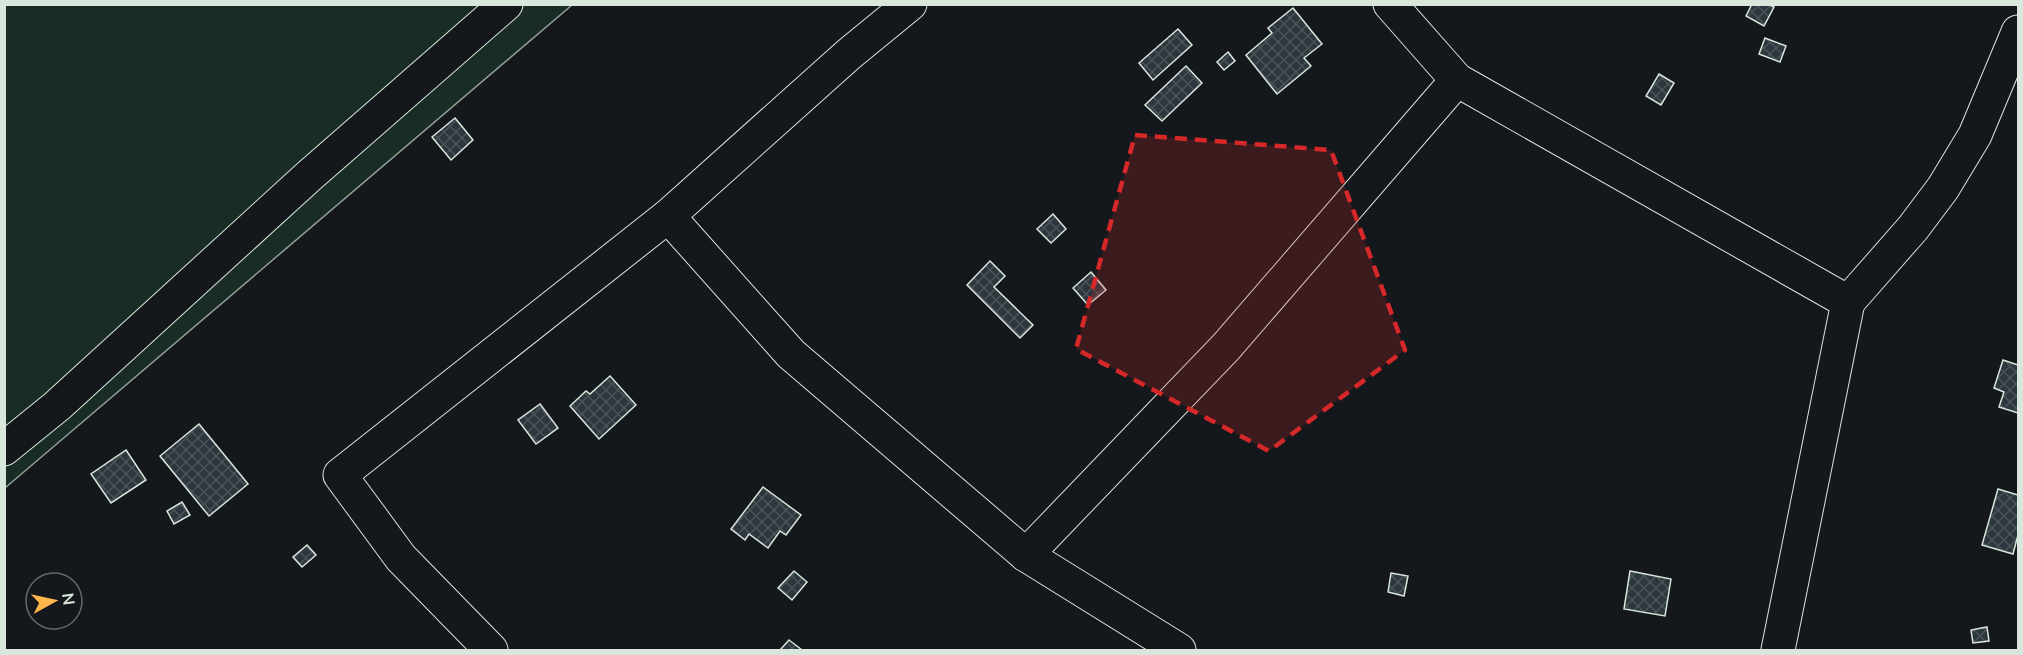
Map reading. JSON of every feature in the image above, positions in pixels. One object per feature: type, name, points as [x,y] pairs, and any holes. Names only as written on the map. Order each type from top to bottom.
[{"type":"street","points":[[4,449],[57,406],[309,176],[506,4]]},
{"type":"street","points":[[491,651],[401,558],[340,475],[668,216],[849,54],[910,4]]},
{"type":"street","points":[[1390,4],[1457,80],[1848,302]]},
{"type":"street","points":[[1778,651],[1848,302],[1913,228],[1943,188],[2011,69],[2019,32]]},
{"type":"street","points":[[1026,555],[1226,347],[1457,80]]},
{"type":"street","points":[[668,216],[791,354],[1026,555],[1179,651]]},
{"type":"highlighted area","points":[[1135,135],[1331,150],[1405,350],[1269,451],[1076,349]]},
{"type":"green space","points":[[5,5],[572,5],[5,488]]},
{"type":"building","points":[[1752,4],[1768,4],[1774,7],[1764,26],[1746,16]]},
{"type":"building","points":[[1293,8],[1322,44],[1304,58],[1311,66],[1277,94],[1246,55],[1272,33],[1268,28]]},
{"type":"building","points":[[1178,29],[1192,45],[1153,80],[1139,63]]},
{"type":"building","points":[[1765,38],[1786,46],[1780,62],[1759,54]]},
{"type":"building","points":[[1228,52],[1235,61],[1224,70],[1217,62]]},
{"type":"building","points":[[1186,66],[1202,83],[1162,121],[1145,105]]},
{"type":"building","points":[[1659,74],[1674,83],[1661,105],[1646,96]]},
{"type":"building","points":[[455,118],[473,140],[451,160],[432,137]]},
{"type":"building","points":[[1053,214],[1066,229],[1051,243],[1037,229]]},
{"type":"building","points":[[990,261],[1005,276],[994,287],[1033,325],[1020,338],[967,285]]},
{"type":"building","points":[[1091,272],[1106,290],[1088,305],[1073,288]]},
{"type":"building","points":[[2003,360],[2018,365],[2018,413],[1999,407],[2004,392],[1994,388]]},
{"type":"building","points":[[610,376],[636,405],[599,439],[570,406],[586,391],[590,394]]},
{"type":"building","points":[[540,404],[558,428],[536,444],[518,420]]},
{"type":"building","points":[[199,424],[248,484],[209,516],[160,456]]},
{"type":"building","points":[[126,450],[146,480],[111,503],[91,474]]},
{"type":"building","points":[[763,487],[801,515],[786,535],[780,531],[768,548],[749,534],[745,540],[731,529]]},
{"type":"building","points":[[1998,489],[2018,495],[2018,535],[2013,554],[1982,545]]},
{"type":"building","points":[[182,502],[190,515],[174,524],[167,511]]},
{"type":"building","points":[[307,545],[316,555],[302,567],[293,557]]},
{"type":"building","points":[[794,571],[807,582],[792,600],[778,588]]},
{"type":"building","points":[[1630,571],[1671,579],[1665,616],[1624,609]]},
{"type":"building","points":[[1391,573],[1408,576],[1404,596],[1388,592]]},
{"type":"building","points":[[1987,627],[1989,641],[1973,643],[1971,630]]},
{"type":"building","points":[[789,640],[802,650],[780,650]]}]
